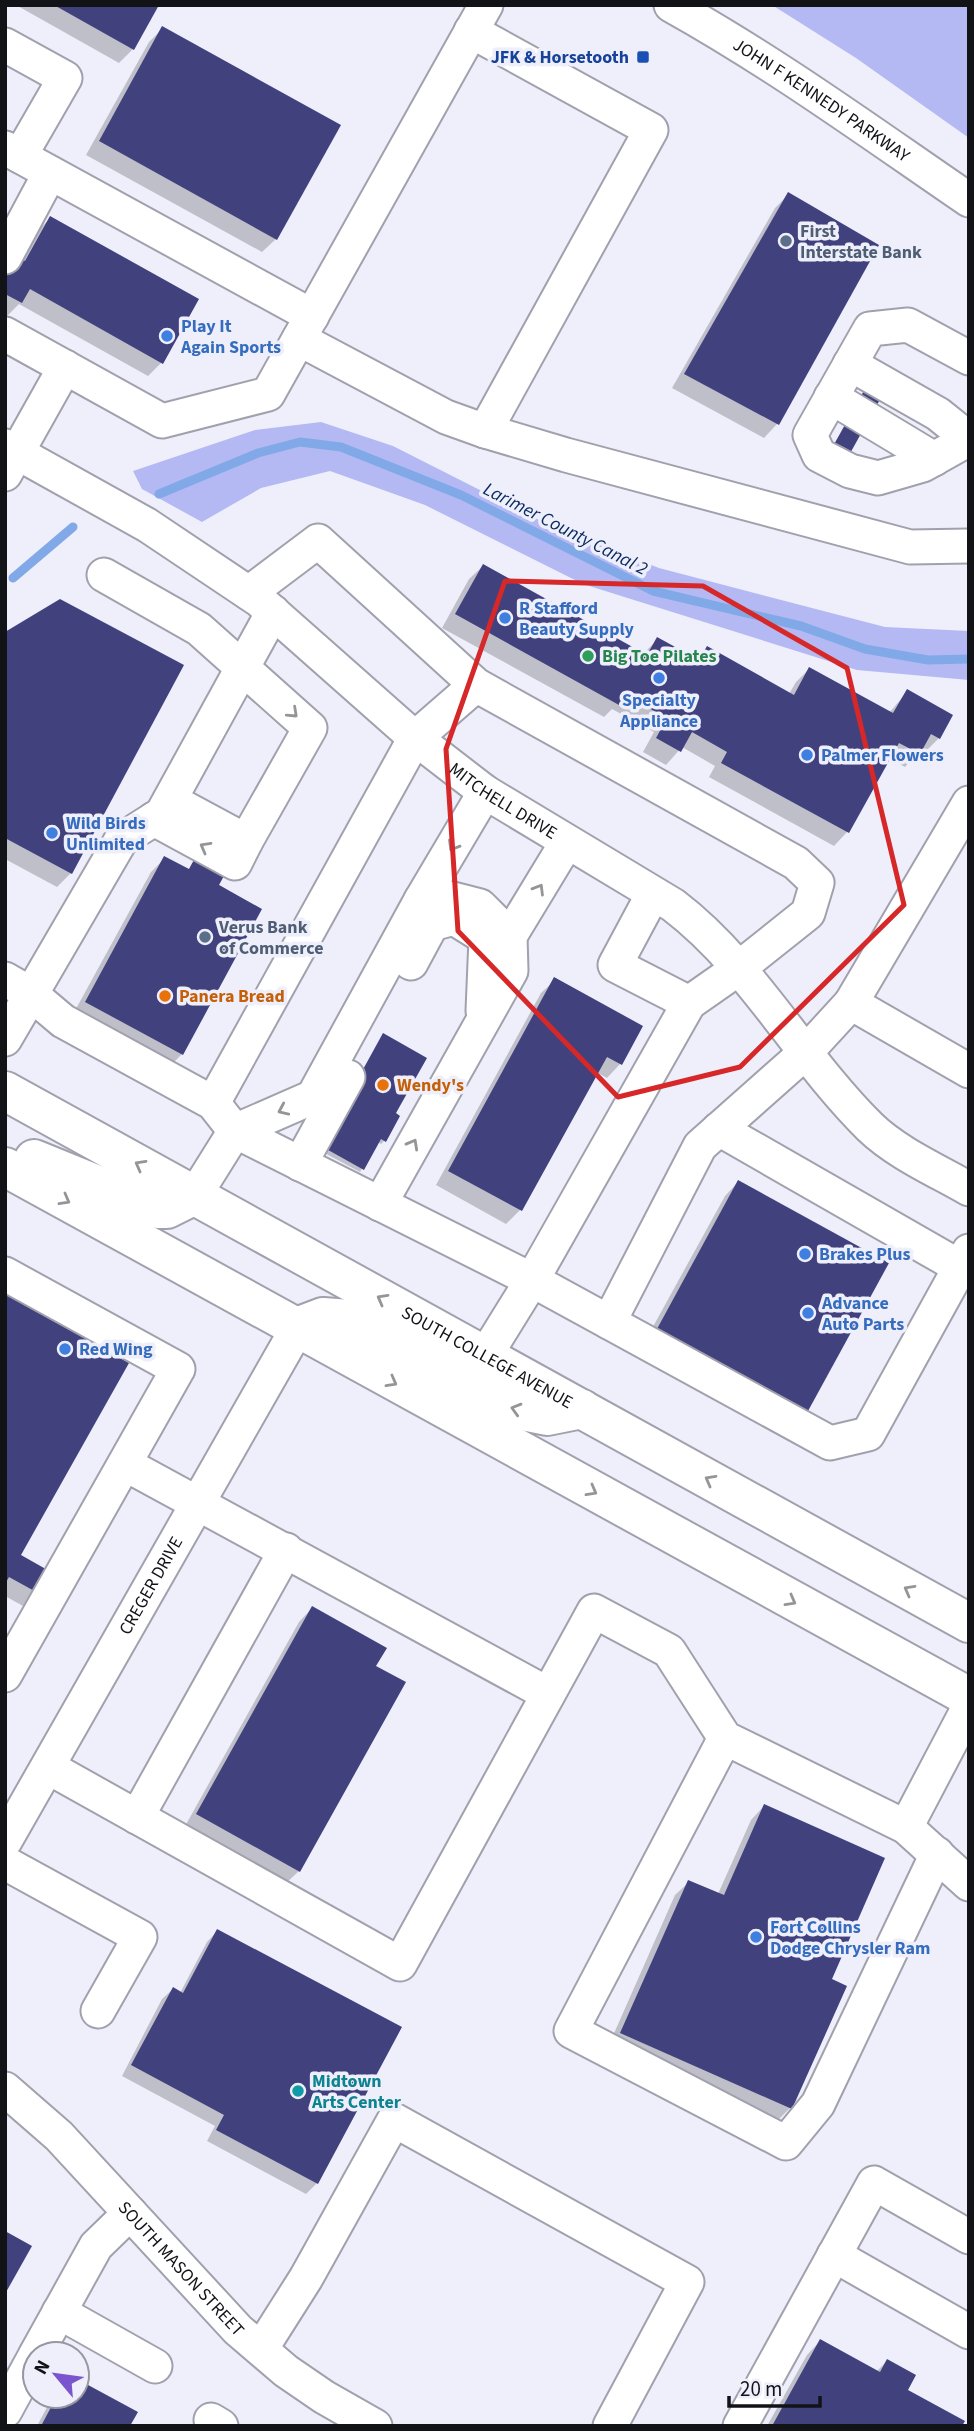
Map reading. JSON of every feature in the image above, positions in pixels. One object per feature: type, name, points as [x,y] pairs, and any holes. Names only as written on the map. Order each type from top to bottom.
[{"type":"highway","name":"SOUTH COLLEGE AVENUE","points":[[5,1091],[969,1623]]},
{"type":"highway","points":[[5,1149],[157,1209],[167,1209],[195,1195]]},
{"type":"highway","points":[[5,1167],[969,1698]]},
{"type":"highway","points":[[295,1329],[323,1317],[349,1319],[508,1408],[547,1416],[582,1409]]},
{"type":"street","name":"JOHN F KENNEDY PARKWAY","points":[[671,5],[756,54],[843,111],[969,200]]},
{"type":"street","points":[[5,334],[162,421],[268,394],[479,18],[651,130],[485,431]]},
{"type":"street","points":[[5,45],[65,78],[13,152],[305,328],[446,417],[566,455],[910,547],[969,546]]},
{"type":"street","points":[[5,257],[50,173]]},
{"type":"street","points":[[832,396],[870,329],[908,325],[969,358]]},
{"type":"street","points":[[9,458],[65,367]]},
{"type":"street","points":[[832,396],[937,414],[939,454]]},
{"type":"street","points":[[832,396],[939,454]]},
{"type":"street","name":"MITCHELL DRIVE","points":[[9,458],[146,525],[261,602],[415,738],[485,792],[701,926],[872,1129],[905,1152],[969,1189]]},
{"type":"street","points":[[5,1039],[18,986],[121,840],[162,809],[243,667],[261,602],[318,541],[477,685],[796,863],[817,883],[808,913],[739,968],[689,1003],[532,1280],[485,1356]]},
{"type":"street","points":[[104,575],[199,629],[310,728],[235,863],[162,809]]},
{"type":"street","points":[[213,1103],[415,738],[477,685]]},
{"type":"street","points":[[195,1195],[235,1131],[313,1097],[421,900],[485,792]]},
{"type":"street","points":[[609,1322],[700,1146],[806,1052],[852,1003],[969,803]]},
{"type":"street","points":[[380,1204],[510,971],[510,936],[568,842]]},
{"type":"street","points":[[653,894],[615,965],[689,1003]]},
{"type":"street","points":[[421,900],[442,896],[480,906],[510,936]]},
{"type":"street","points":[[300,1164],[432,924],[453,918],[486,938],[483,1020]]},
{"type":"street","points":[[18,986],[63,1021],[213,1103],[235,1131],[532,1280],[830,1443],[868,1434],[964,1259],[719,1129]]},
{"type":"street","points":[[852,1003],[969,1070]]},
{"type":"street","points":[[5,1275],[178,1369],[5,1675]]},
{"type":"street","name":"CREGER DRIVE","points":[[5,1841],[295,1329]]},
{"type":"street","points":[[125,1464],[548,1694]]},
{"type":"street","points":[[137,1817],[286,1550]]},
{"type":"street","points":[[48,1767],[400,1964],[594,1611],[669,1651],[725,1738],[906,1827],[969,1884]]},
{"type":"street","points":[[906,1827],[969,1707]]},
{"type":"street","points":[[725,1738],[571,2031],[786,2143],[818,2104],[937,1854]]},
{"type":"street","points":[[5,1863],[140,1937],[98,2011]]},
{"type":"street","name":"SOUTH MASON STREET","points":[[5,2089],[60,2136],[238,2330],[286,2371],[324,2397],[375,2426]]},
{"type":"street","points":[[261,2349],[306,2278],[394,2120],[687,2282],[610,2426]]},
{"type":"street","points":[[740,2426],[874,2183],[969,2237]]},
{"type":"street","points":[[43,2340],[96,2246],[130,2213]]},
{"type":"street","points":[[834,2255],[969,2332]]},
{"type":"street","points":[[59,2312],[155,2366]]},
{"type":"street","points":[[5,2411],[21,2381]]},
{"type":"highlighted area","points":[[505,581],[703,586],[847,668],[904,905],[740,1067],[618,1097],[458,931],[446,749]]},
{"type":"shaded area","points":[[772,5],[969,5],[969,138],[856,58]]},
{"type":"shaded area","points":[[321,422],[393,446],[547,524],[659,568],[885,627],[969,631],[969,680],[857,670],[583,584],[425,505],[330,471],[261,488],[202,522],[142,489],[133,471],[255,430]]},
{"type":"building","points":[[54,5],[159,5],[134,50]]},
{"type":"building","points":[[162,26],[341,125],[277,240],[99,141]]},
{"type":"building","points":[[788,192],[879,245],[779,425],[684,374]]},
{"type":"building","points":[[50,216],[199,299],[163,364],[30,289],[22,303],[5,294],[5,250],[25,261]]},
{"type":"building","points":[[871,378],[887,387],[848,457],[832,448]]},
{"type":"building","points":[[483,564],[647,655],[657,637],[699,660],[707,646],[794,695],[809,667],[893,713],[907,689],[953,715],[940,739],[931,734],[920,754],[899,743],[849,833],[721,763],[727,752],[692,732],[681,752],[656,738],[667,718],[625,695],[619,705],[455,614]]},
{"type":"building","points":[[60,599],[184,665],[72,874],[5,838],[5,632]]},
{"type":"building","points":[[207,836],[237,852],[219,885],[262,909],[183,1055],[85,1002],[164,856],[189,869]]},
{"type":"building","points":[[554,977],[643,1026],[622,1065],[607,1057],[522,1211],[448,1171]]},
{"type":"building","name":"Wendy's","points":[[383,1033],[427,1058],[396,1113],[400,1116],[386,1142],[381,1139],[364,1170],[321,1146]]},
{"type":"building","points":[[738,1180],[889,1263],[808,1411],[657,1329]]},
{"type":"building","points":[[5,1294],[129,1363],[21,1555],[51,1572],[38,1593],[9,1577],[5,1584]]},
{"type":"building","points":[[312,1606],[387,1648],[376,1666],[406,1682],[300,1872],[196,1814]]},
{"type":"building","name":"Fort Collins Dodge Chrysler Ram","points":[[764,1804],[885,1858],[832,1979],[847,1986],[792,2109],[620,2033],[688,1880],[724,1895]]},
{"type":"building","points":[[217,1929],[402,2027],[318,2184],[216,2130],[224,2115],[131,2065],[173,1987],[183,1993]]},
{"type":"building","points":[[5,2231],[32,2246],[5,2294]]},
{"type":"building","points":[[820,2339],[880,2372],[887,2359],[916,2375],[908,2390],[965,2421],[962,2426],[772,2426]]},
{"type":"building","points":[[91,2387],[138,2412],[130,2426],[41,2426],[50,2410],[91,2410]]},
{"type":"waterway","name":"Larimer County Canal 2","points":[[159,494],[258,453],[300,442],[341,447],[461,495],[653,591],[801,626],[865,649],[928,660],[969,659]]},
{"type":"waterway","name":"Larimer County Canal 2","points":[[13,578],[73,527]]},
{"type":"place","name":"JFK & Horsetooth","points":[[643,57]]},
{"type":"place","name":"First Interstate Bank","points":[[786,241]]},
{"type":"place","name":"Play It Again Sports","points":[[167,336]]},
{"type":"place","name":"R Stafford Beauty Supply","points":[[505,618]]},
{"type":"place","name":"Big Toe Pilates","points":[[588,656]]},
{"type":"place","name":"Specialty Appliance","points":[[659,678]]},
{"type":"place","name":"Palmer Flowers","points":[[807,755]]},
{"type":"place","name":"Wild Birds Unlimited","points":[[52,833]]},
{"type":"place","name":"Verus Bank of Commerce","points":[[205,937]]},
{"type":"place","name":"Panera Bread","points":[[165,996]]},
{"type":"place","name":"Wendy's","points":[[383,1085]]},
{"type":"place","name":"Brakes Plus","points":[[805,1254]]},
{"type":"place","name":"Advance Auto Parts","points":[[808,1313]]},
{"type":"place","name":"Red Wing","points":[[65,1349]]},
{"type":"place","name":"Fort Collins Dodge Chrysler Ram","points":[[756,1937]]},
{"type":"place","name":"Midtown Arts Center","points":[[298,2091]]}]
